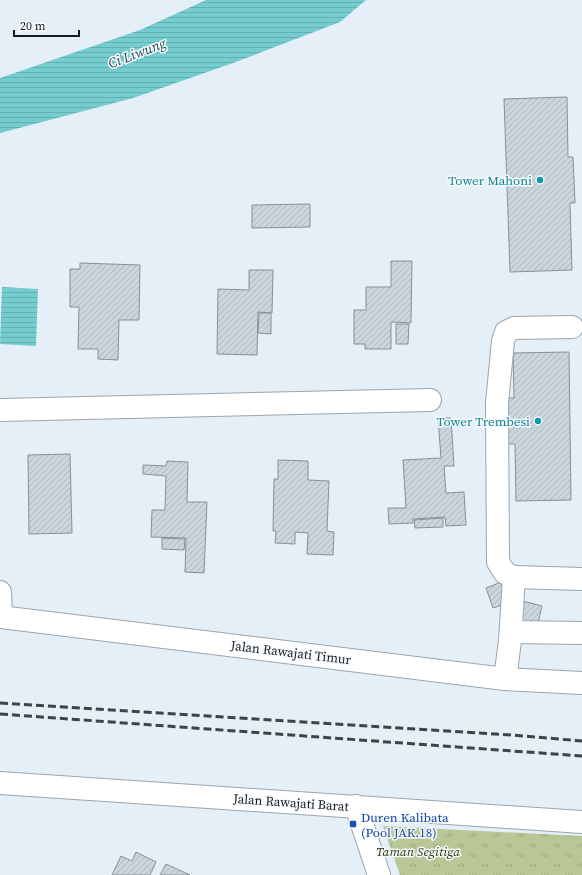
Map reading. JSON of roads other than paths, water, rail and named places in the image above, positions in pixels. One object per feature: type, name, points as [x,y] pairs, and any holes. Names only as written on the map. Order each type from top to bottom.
[{"type":"street","points":[[572,327],[514,328],[506,332],[503,341],[497,403],[498,562],[505,573],[514,577],[582,580]]},
{"type":"street","points":[[0,410],[430,400]]},
{"type":"street","points":[[505,678],[511,632],[514,577]]},
{"type":"street","points":[[0,592],[1,617]]},
{"type":"street","name":"Jalan Rawajati Timur","points":[[1,617],[505,678],[582,683]]},
{"type":"street","points":[[511,632],[582,633]]},
{"type":"street","name":"Jalan Rawajati Barat","points":[[0,783],[582,822]]},
{"type":"street","points":[[356,806],[379,875]]},
{"type":"water","name":"Ci Liwung","points":[[206,0],[366,0],[340,22],[233,63],[133,98],[0,133],[0,78],[140,30]]},
{"type":"water","points":[[2,287],[38,289],[36,346],[0,344]]},
{"type":"railway","points":[[0,703],[511,735],[582,741]]},
{"type":"railway","points":[[0,714],[582,756]]},
{"type":"place","name":"Tower Mahoni","points":[[540,180]]},
{"type":"place","name":"Tower Trembesi","points":[[538,421]]},
{"type":"place","name":"Duren Kalibata (Pool JAK.18)","points":[[353,824]]},
{"type":"park label","name":"Taman Segitiga","points":[[418,851]]}]
